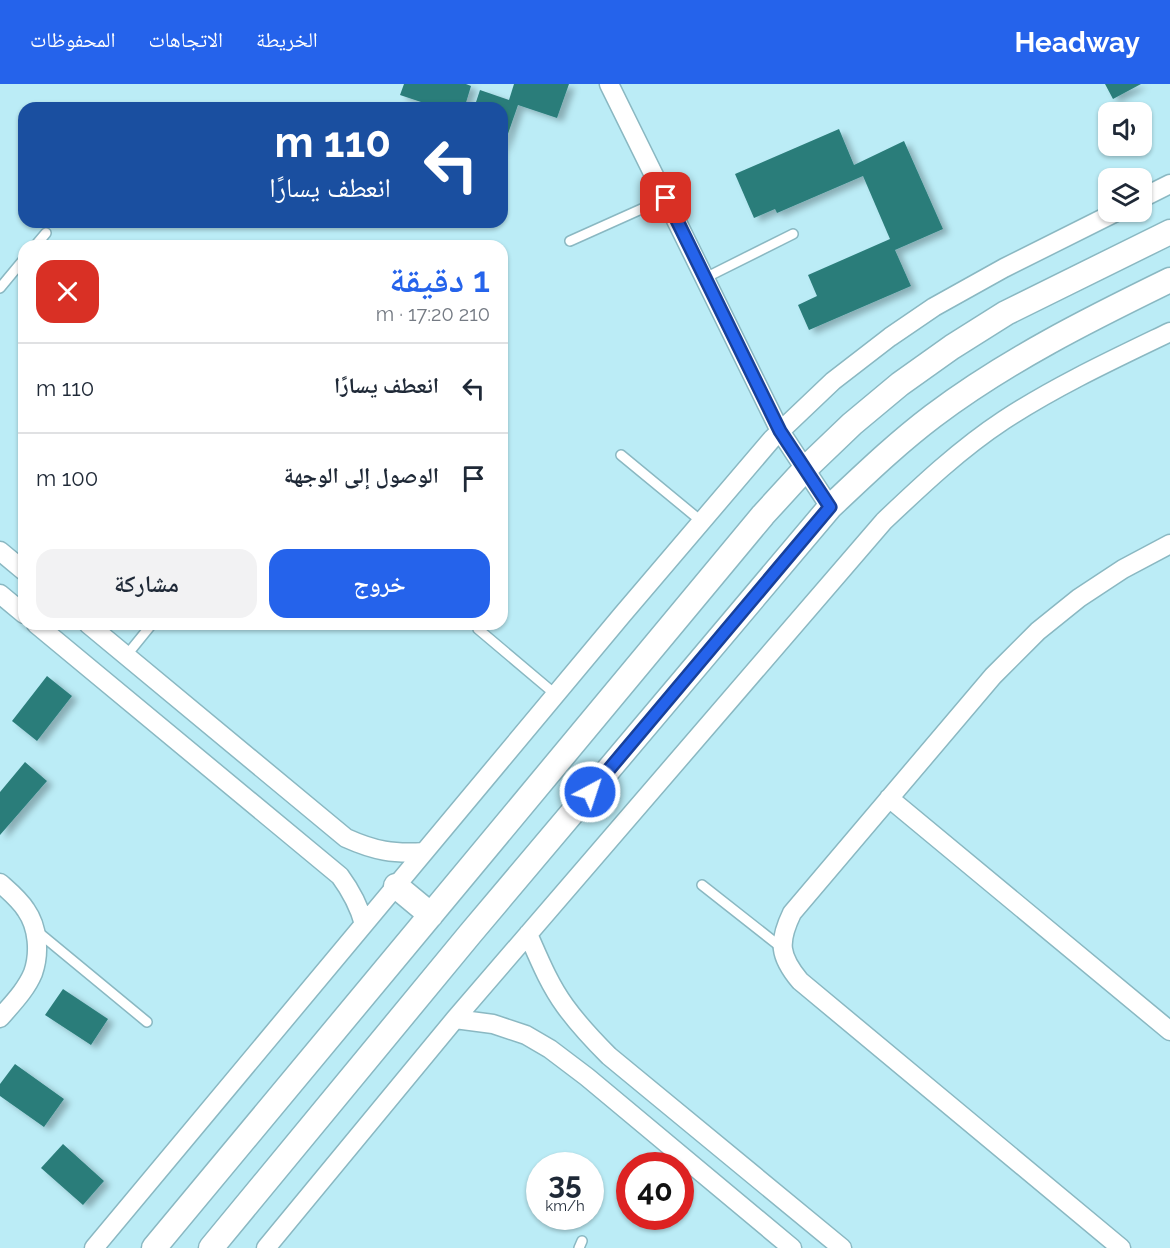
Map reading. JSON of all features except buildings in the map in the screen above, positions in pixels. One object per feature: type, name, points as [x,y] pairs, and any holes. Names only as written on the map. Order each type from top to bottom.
[{"type":"street","points":[[613,85],[780,431],[830,507]]},
{"type":"street","points":[[1152,193],[1170,184]]},
{"type":"street","points":[[94,1248],[701,520],[780,431],[833,381],[890,337],[934,307],[1004,268],[1098,221]]},
{"type":"street","points":[[154,1248],[763,515],[806,468],[852,424],[900,384],[952,347],[1006,313],[1170,232]]},
{"type":"street","points":[[211,1248],[470,934],[830,507],[923,424],[988,377],[1047,342],[1170,280]]},
{"type":"street","points":[[266,1248],[455,1019],[884,521],[941,467],[1003,421],[1049,392],[1170,332]]},
{"type":"street","points":[[1121,1248],[800,981],[788,966],[783,948],[784,930],[792,913],[889,798],[993,676],[1038,631],[1079,598],[1123,569],[1170,544]]},
{"type":"street","points":[[0,551],[18,566]]},
{"type":"street","points":[[0,594],[18,609]]},
{"type":"street","points":[[43,630],[340,876],[351,891],[364,924]]},
{"type":"street","points":[[95,630],[346,838],[384,852],[424,852]]},
{"type":"street","points":[[889,798],[1169,1027]]},
{"type":"street","points":[[0,883],[27,910],[35,930],[37,952],[33,973],[22,992],[0,1018]]},
{"type":"street","points":[[396,886],[431,915]]},
{"type":"street","points":[[528,934],[548,978],[582,1029],[609,1056],[842,1248]]},
{"type":"street","points":[[455,1019],[493,1024],[526,1035],[550,1049],[596,1084],[792,1248]]},
{"type":"lane","points":[[570,241],[666,198]]},
{"type":"lane","points":[[40,240],[46,233]]},
{"type":"lane","points":[[705,278],[793,234]]},
{"type":"lane","points":[[0,288],[18,266]]},
{"type":"lane","points":[[621,455],[701,520]]},
{"type":"lane","points":[[126,656],[147,630]]},
{"type":"lane","points":[[479,630],[555,694]]},
{"type":"lane","points":[[702,885],[783,948]]},
{"type":"lane","points":[[35,930],[147,1022]]},
{"type":"route","points":[[590,792],[830,507],[780,431],[666,198]]}]
